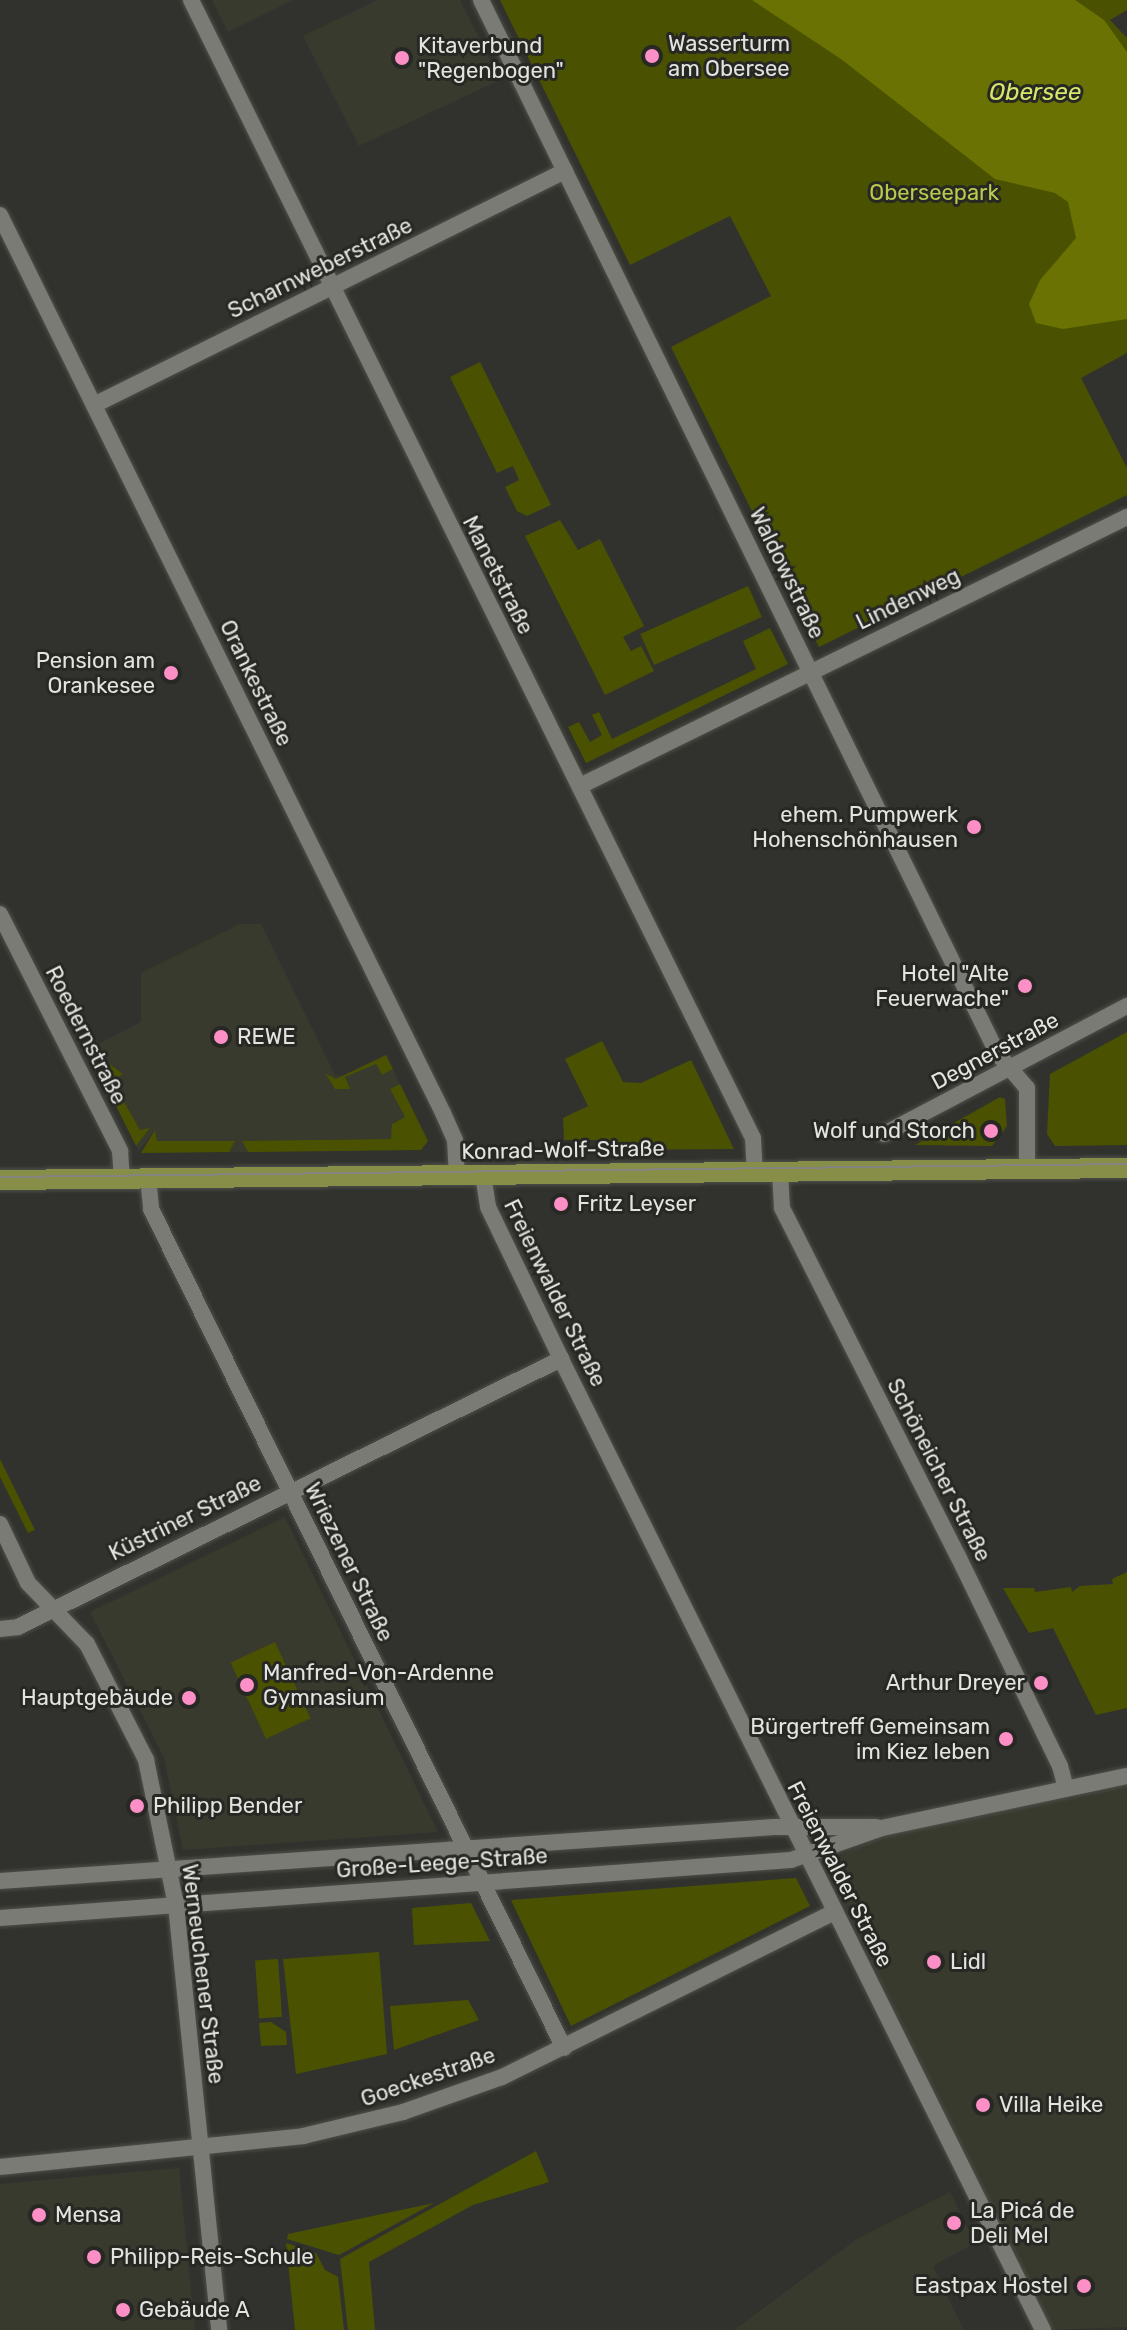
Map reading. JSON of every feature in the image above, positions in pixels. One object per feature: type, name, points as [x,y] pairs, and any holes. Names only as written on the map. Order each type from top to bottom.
[{"type":"main road","name":"Konrad-Wolf-Straße","points":[[0,1180],[1127,1168]]},
{"type":"street","name":"Manetstraße","points":[[191,0],[753,1138],[755,1172]]},
{"type":"street","name":"Waldowstraße","points":[[481,0],[997,1053],[1027,1088],[1027,1169]]},
{"type":"street","name":"Scharnweberstraße","points":[[94,405],[565,171]]},
{"type":"street","name":"Orankestraße","points":[[0,215],[443,1113],[455,1140],[457,1175]]},
{"type":"street","name":"Lindenweg","points":[[580,786],[1127,517]]},
{"type":"street","name":"Roedernstraße","points":[[0,914],[120,1151],[122,1178]]},
{"type":"street","name":"Degnerstraße","points":[[884,1134],[1127,1006]]},
{"type":"street","name":"Schöneicher Straße","points":[[780,1171],[782,1208],[963,1567],[1066,1788]]},
{"type":"street","name":"Freienwalder Straße","points":[[483,1175],[488,1207],[561,1359],[1043,2330]]},
{"type":"street","name":"Wriezener Straße","points":[[148,1178],[151,1209],[564,2048]]},
{"type":"street","name":"Küstriner Straße","points":[[0,1629],[18,1627],[561,1359]]},
{"type":"street","name":"Werneuchener Straße","points":[[0,1524],[28,1583],[87,1644],[146,1760],[176,1905],[219,2330]]},
{"type":"street","name":"Große-Leege-Straße","points":[[0,1918],[807,1858],[882,1828],[1127,1776]]},
{"type":"street","name":"Große-Leege-Straße","points":[[0,1881],[170,1867],[792,1828],[882,1828]]},
{"type":"street","name":"Goeckestraße","points":[[0,2167],[303,2136],[389,2116],[485,2084],[564,2048],[835,1912]]},
{"type":"shaded area","points":[[212,0],[293,0],[228,32]]},
{"type":"shaded area","name":"Kitaverbund \"Regenbogen\"","points":[[377,0],[460,0],[500,80],[359,146],[303,36]]},
{"type":"shaded area","points":[[240,924],[261,924],[335,1075],[344,1076],[336,1080],[326,1073],[332,1086],[350,1089],[345,1077],[376,1063],[382,1075],[393,1069],[400,1084],[390,1089],[405,1117],[394,1122],[392,1139],[243,1141],[248,1152],[229,1152],[234,1142],[156,1141],[155,1130],[139,1150],[136,1146],[150,1128],[140,1131],[112,1080],[123,1073],[95,1064],[87,1050],[141,1022],[141,973]]},
{"type":"shaded area","name":"Manfred-Von-Ardenne Gymnasium","points":[[285,1517],[438,1832],[183,1850],[164,1758],[90,1612]]},
{"type":"shaded area","points":[[1127,1784],[1127,2327],[1051,2330],[829,1873],[842,1854],[891,1833]]},
{"type":"shaded area","name":"Philipp-Reis-Schule","points":[[179,2168],[195,2330],[0,2330],[0,2184]]},
{"type":"shaded area","points":[[950,2192],[975,2243],[933,2266],[964,2330],[734,2330],[857,2239]]},
{"type":"green space","name":"Oberseepark","points":[[500,0],[1127,0],[1127,10],[1110,20],[1127,38],[1127,353],[1081,378],[1127,468],[1127,495],[819,647],[671,347],[771,296],[730,216],[630,265]]},
{"type":"green space","points":[[480,362],[551,505],[527,516],[517,511],[505,487],[519,480],[513,466],[497,473],[450,377]]},
{"type":"green space","points":[[560,520],[578,550],[600,539],[644,626],[623,637],[631,651],[641,646],[654,671],[605,695],[525,536]]},
{"type":"green space","points":[[748,586],[762,617],[654,665],[640,634]]},
{"type":"green space","points":[[770,628],[788,664],[586,763],[568,727],[579,722],[590,742],[602,735],[592,715],[599,712],[612,739],[756,669],[743,641]]},
{"type":"green space","points":[[1127,1032],[1127,1145],[1055,1146],[1047,1134],[1050,1074]]},
{"type":"green space","points":[[602,1041],[623,1082],[641,1083],[691,1060],[734,1149],[610,1150],[605,1140],[564,1140],[563,1118],[588,1106],[565,1059]]},
{"type":"green space","points":[[386,1055],[393,1069],[382,1075],[376,1064],[345,1077],[350,1089],[335,1089],[325,1073],[336,1079]]},
{"type":"green space","points":[[108,1063],[123,1074],[112,1081],[140,1130],[150,1128],[136,1146],[95,1064]]},
{"type":"green space","points":[[400,1084],[428,1141],[421,1150],[248,1152],[242,1141],[391,1139],[392,1124],[405,1117],[390,1089]]},
{"type":"green space","points":[[1000,1097],[1005,1099],[1007,1126],[992,1146],[915,1145]]},
{"type":"green space","points":[[155,1130],[157,1141],[235,1141],[229,1152],[141,1153]]},
{"type":"green space","points":[[0,1459],[35,1530],[28,1533],[0,1477]]},
{"type":"green space","points":[[1127,1572],[1127,1708],[1096,1715],[1053,1628],[1029,1633],[1003,1588],[1034,1588],[1035,1592],[1071,1587],[1072,1592],[1080,1586],[1113,1584],[1112,1579]]},
{"type":"green space","points":[[275,1642],[310,1718],[266,1739],[231,1663]]},
{"type":"green space","points":[[796,1878],[810,1906],[571,2026],[511,1900]]},
{"type":"green space","points":[[471,1903],[490,1941],[414,1945],[412,1908]]},
{"type":"green space","points":[[379,1952],[387,2054],[296,2074],[283,1959]]},
{"type":"green space","points":[[278,1959],[282,2017],[259,2018],[255,1961]]},
{"type":"green space","points":[[468,2000],[479,2020],[394,2050],[390,2006]]},
{"type":"green space","points":[[271,2022],[286,2032],[287,2045],[261,2046],[259,2023]]},
{"type":"green space","points":[[536,2151],[549,2182],[473,2205],[369,2262],[375,2330],[348,2330],[340,2259]]},
{"type":"green space","points":[[434,2203],[339,2255],[287,2239],[288,2234]]},
{"type":"green space","points":[[286,2243],[316,2253],[325,2270],[338,2277],[344,2330],[295,2330]]},
{"type":"water","name":"Obersee","points":[[752,0],[1075,0],[1104,20],[1127,52],[1127,319],[1063,329],[1036,323],[1029,304],[1040,280],[1076,238],[1068,202],[1055,193],[995,179],[841,59]]},
{"type":"tram line","points":[[0,1177],[1127,1164]]},
{"type":"place","name":"Wasserturm am Obersee","points":[[652,56]]},
{"type":"place","name":"Kitaverbund \"Regenbogen\"","points":[[402,58]]},
{"type":"place","name":"Pension am Orankesee","points":[[171,673]]},
{"type":"place","name":"ehem. Pumpwerk Hohenschönhausen","points":[[974,827]]},
{"type":"place","name":"Hotel \"Alte Feuerwache\"","points":[[1025,986]]},
{"type":"place","name":"REWE","points":[[221,1037]]},
{"type":"place","name":"Wolf und Storch","points":[[991,1131]]},
{"type":"place","name":"Fritz Leyser","points":[[561,1204]]},
{"type":"place","name":"Arthur Dreyer","points":[[1041,1683]]},
{"type":"place","name":"Manfred-Von-Ardenne Gymnasium","points":[[247,1685]]},
{"type":"place","name":"Hauptgebäude","points":[[189,1698]]},
{"type":"place","name":"Bürgertreff Gemeinsam im Kiez leben","points":[[1006,1739]]},
{"type":"place","name":"Philipp Bender","points":[[137,1806]]},
{"type":"place","name":"Lidl","points":[[934,1962]]},
{"type":"place","name":"Villa Heike","points":[[983,2105]]},
{"type":"place","name":"Mensa","points":[[39,2215]]},
{"type":"place","name":"La Picá de Deli Mel","points":[[954,2223]]},
{"type":"place","name":"Philipp-Reis-Schule","points":[[94,2257]]},
{"type":"place","name":"Eastpax Hostel","points":[[1084,2286]]},
{"type":"place","name":"Gebäude A","points":[[123,2310]]}]
